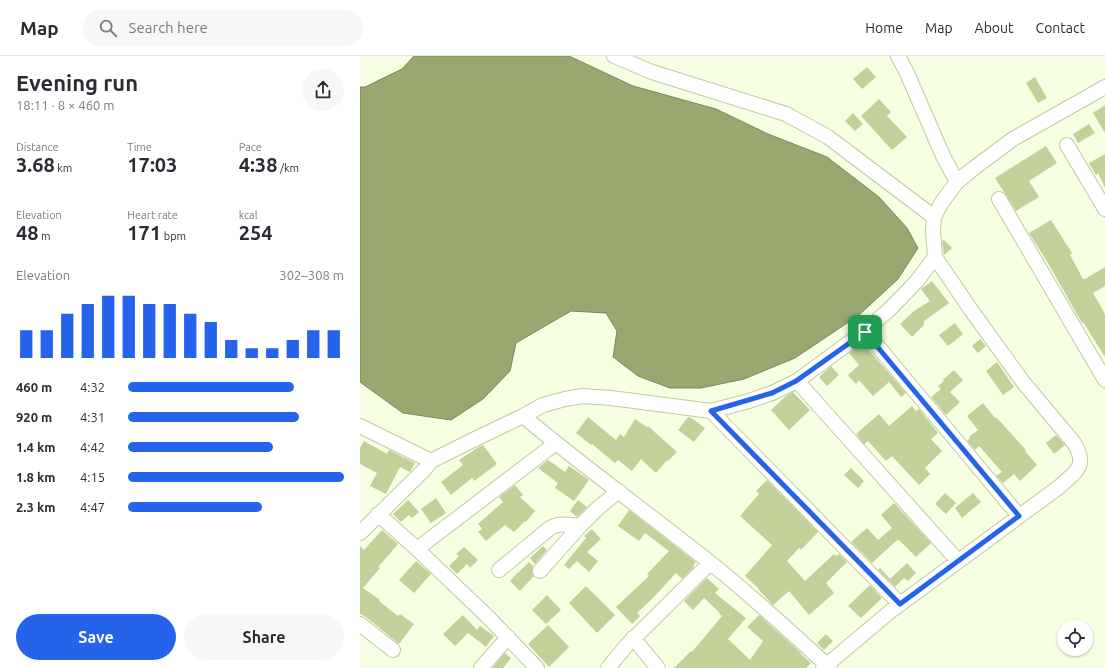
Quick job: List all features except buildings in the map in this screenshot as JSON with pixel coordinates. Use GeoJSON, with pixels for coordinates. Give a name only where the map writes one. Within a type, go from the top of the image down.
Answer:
{"type":"FeatureCollection","features":[{"type":"Feature","properties":{"kind":"street"},"geometry":{"type":"LineString","coordinates":[[614,56],[652,72],[786,114],[803,122],[828,136],[934,217]]}},
{"type":"Feature","properties":{"kind":"street"},"geometry":{"type":"LineString","coordinates":[[898,56],[907,73],[943,156],[958,182]]}},
{"type":"Feature","properties":{"kind":"street"},"geometry":{"type":"LineString","coordinates":[[523,416],[710,563],[783,624],[827,667],[900,604],[1059,487],[1077,470],[1080,462],[1079,454],[1074,443],[1023,382],[935,257],[933,231],[934,217],[942,202],[958,182],[974,168],[1013,140],[1105,87]]}},
{"type":"Feature","properties":{"kind":"street"},"geometry":{"type":"LineString","coordinates":[[1067,145],[1105,209]]}},
{"type":"Feature","properties":{"kind":"street"},"geometry":{"type":"LineString","coordinates":[[998,199],[1105,380]]}},
{"type":"Feature","properties":{"kind":"street"},"geometry":{"type":"LineString","coordinates":[[360,533],[431,461],[543,405],[565,398],[582,396],[611,398],[711,411],[772,393],[796,381],[865,332],[917,281],[935,257]]}},
{"type":"Feature","properties":{"kind":"street"},"geometry":{"type":"LineString","coordinates":[[865,332],[1019,516]]}},
{"type":"Feature","properties":{"kind":"street"},"geometry":{"type":"LineString","coordinates":[[796,381],[958,561]]}},
{"type":"Feature","properties":{"kind":"street"},"geometry":{"type":"LineString","coordinates":[[711,411],[900,604]]}},
{"type":"Feature","properties":{"kind":"street"},"geometry":{"type":"LineString","coordinates":[[360,426],[431,461]]}},
{"type":"Feature","properties":{"kind":"street"},"geometry":{"type":"LineString","coordinates":[[417,549],[556,443]]}},
{"type":"Feature","properties":{"kind":"street"},"geometry":{"type":"LineString","coordinates":[[540,571],[598,508],[619,492]]}},
{"type":"Feature","properties":{"kind":"street"},"geometry":{"type":"LineString","coordinates":[[378,514],[417,549],[508,637],[537,668]]}},
{"type":"Feature","properties":{"kind":"street"},"geometry":{"type":"LineString","coordinates":[[499,570],[550,528],[556,525],[566,524],[580,526]]}},
{"type":"Feature","properties":{"kind":"street"},"geometry":{"type":"LineString","coordinates":[[608,668],[633,638],[710,563]]}},
{"type":"Feature","properties":{"kind":"street"},"geometry":{"type":"LineString","coordinates":[[360,624],[393,650]]}},
{"type":"Feature","properties":{"kind":"street"},"geometry":{"type":"LineString","coordinates":[[481,668],[508,637]]}},
{"type":"Feature","properties":{"kind":"street"},"geometry":{"type":"LineString","coordinates":[[633,638],[658,668]]}},
{"type":"Feature","properties":{"kind":"shaded area"},"geometry":{"type":"Polygon","coordinates":[[[414,56],[569,56],[633,86],[716,109],[768,134],[827,157],[879,197],[907,228],[918,248],[898,279],[859,315],[795,358],[744,379],[701,388],[670,388],[638,376],[613,357],[617,331],[606,313],[571,311],[516,343],[510,371],[483,399],[451,420],[403,413],[360,382],[360,87],[365,87],[402,69],[414,56]]]}},
{"type":"Feature","properties":{"kind":"route"},"geometry":{"type":"LineString","coordinates":[[865,332],[1019,516],[900,604],[711,411],[772,393],[796,381],[865,332]]}}]}
